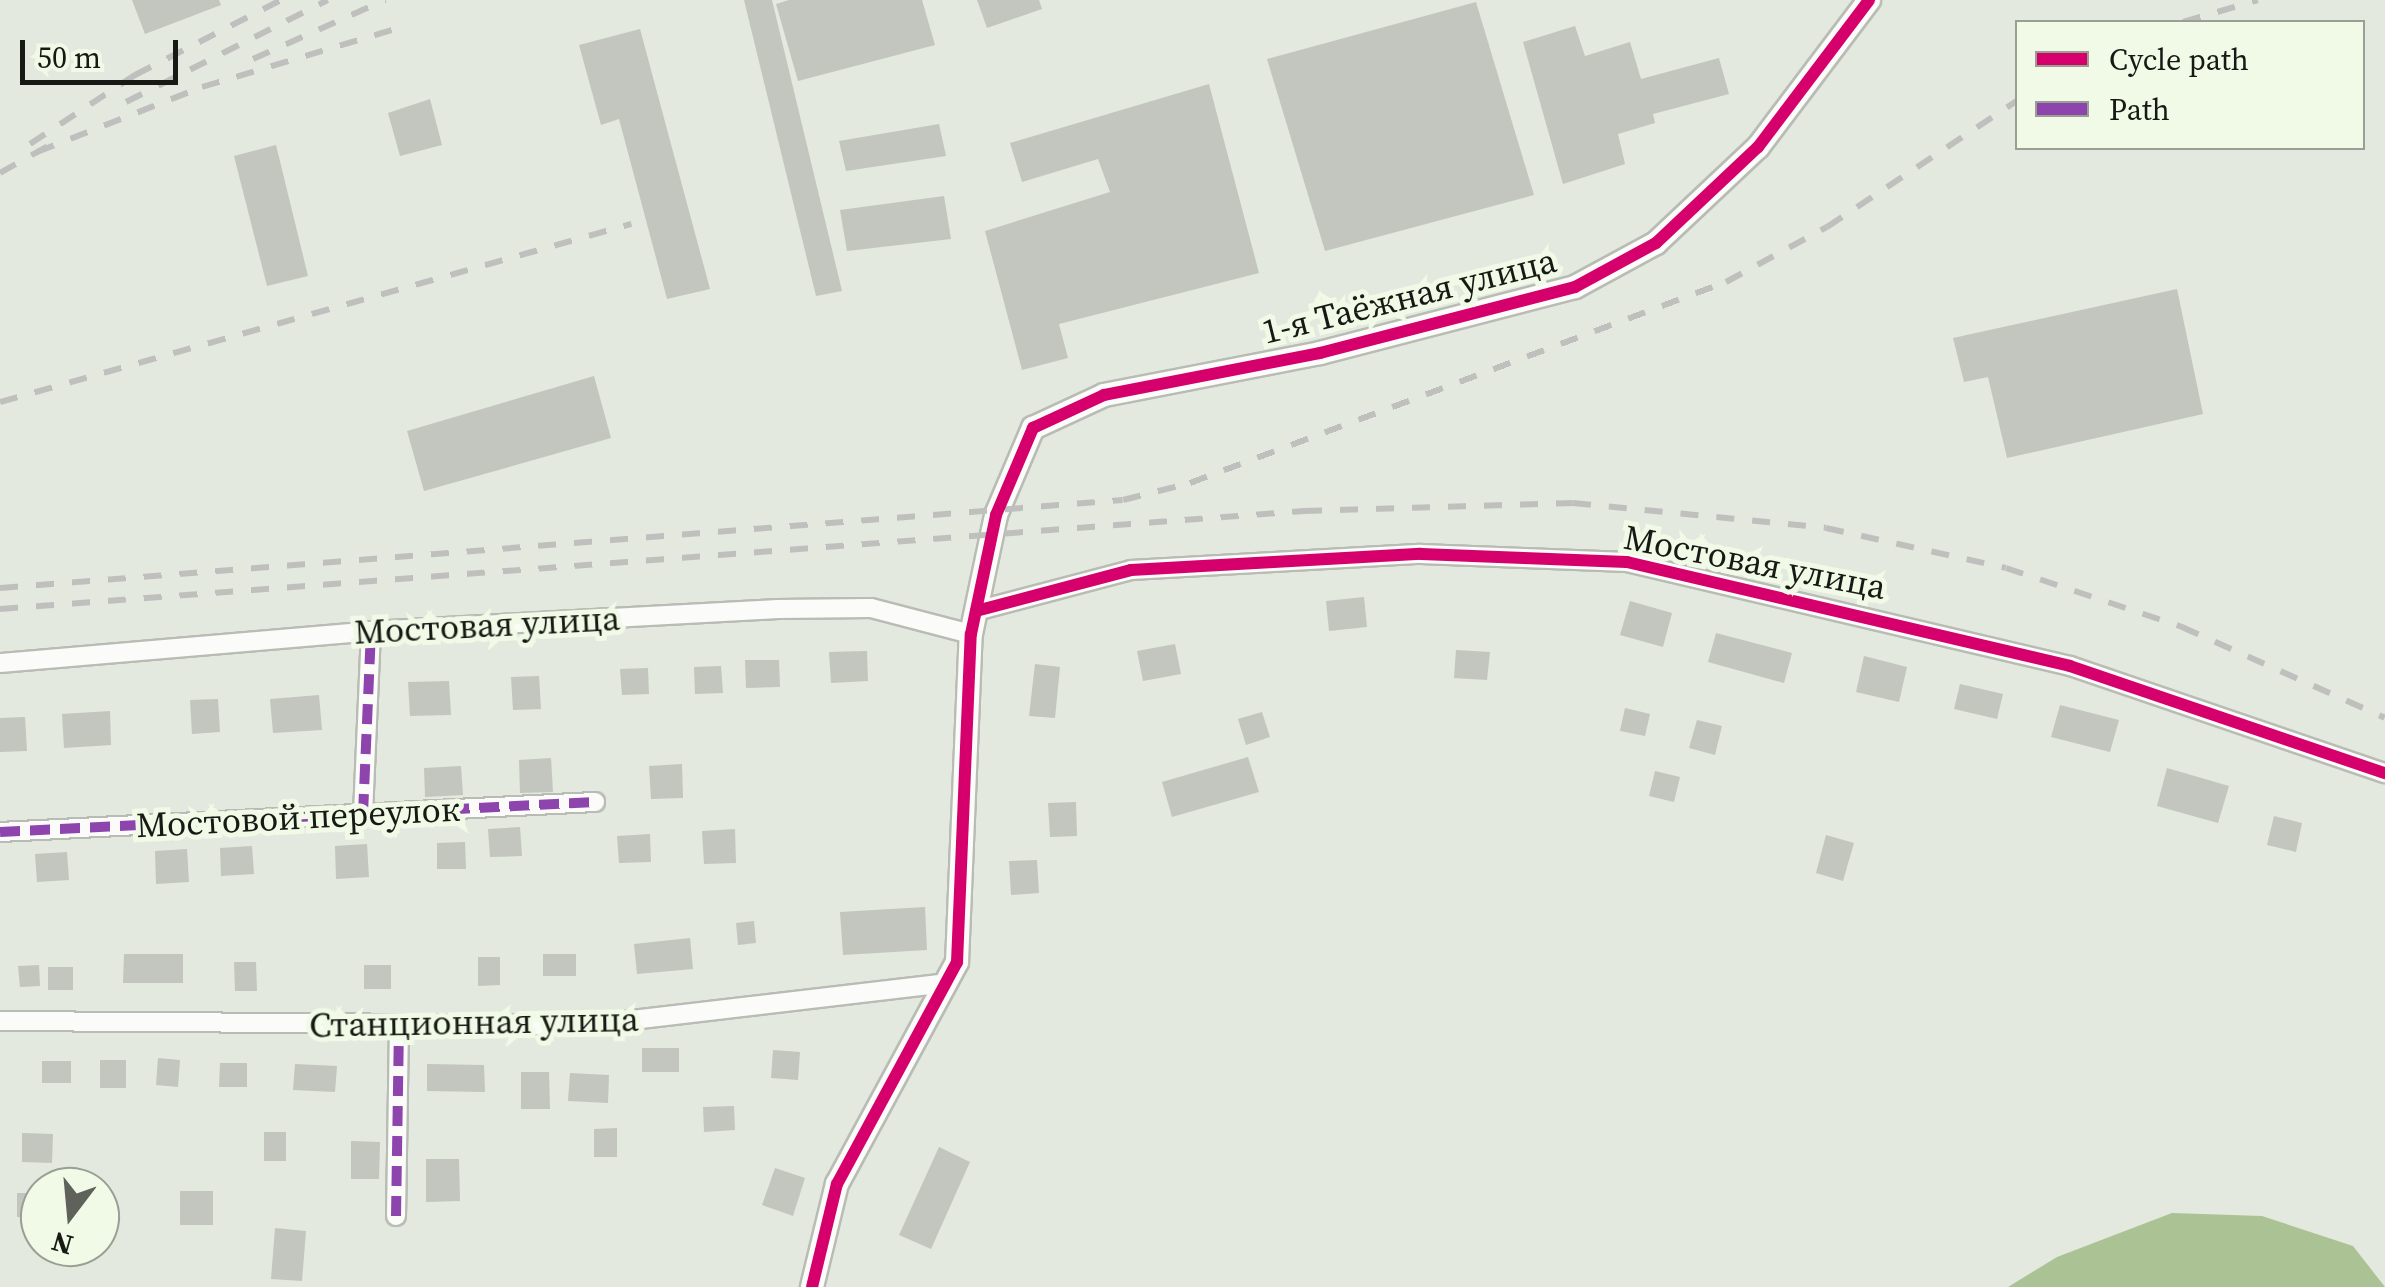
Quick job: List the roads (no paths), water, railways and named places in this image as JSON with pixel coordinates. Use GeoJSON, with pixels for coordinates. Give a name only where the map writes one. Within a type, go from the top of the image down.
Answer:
{"type":"FeatureCollection","features":[{"type":"Feature","properties":{"kind":"street","name":"1-я Таёжная улица"},"geometry":{"type":"LineString","coordinates":[[974,622],[996,515],[1034,428],[1104,395],[1320,353],[1575,286],[1656,243],[1758,147],[1869,0]]}},
{"type":"Feature","properties":{"kind":"street","name":"Мостовая улица"},"geometry":{"type":"LineString","coordinates":[[0,663],[371,631],[871,608],[974,622],[1131,570],[1421,554],[1627,562],[2070,666],[2385,773]]}},
{"type":"Feature","properties":{"kind":"street"},"geometry":{"type":"LineString","coordinates":[[812,1287],[837,1184],[946,983],[961,943],[963,706],[974,622]]}},
{"type":"Feature","properties":{"kind":"street"},"geometry":{"type":"LineString","coordinates":[[363,814],[371,631]]}},
{"type":"Feature","properties":{"kind":"street","name":"Мостовой переулок"},"geometry":{"type":"LineString","coordinates":[[0,832],[595,802]]}},
{"type":"Feature","properties":{"kind":"street","name":"Станционная улица"},"geometry":{"type":"LineString","coordinates":[[0,1021],[399,1028],[590,1025],[946,983]]}},
{"type":"Feature","properties":{"kind":"street"},"geometry":{"type":"LineString","coordinates":[[396,1216],[399,1028]]}},
{"type":"Feature","properties":{"kind":"railway"},"geometry":{"type":"LineString","coordinates":[[30,144],[135,75],[281,0]]}},
{"type":"Feature","properties":{"kind":"railway"},"geometry":{"type":"LineString","coordinates":[[126,102],[328,0]]}},
{"type":"Feature","properties":{"kind":"railway"},"geometry":{"type":"LineString","coordinates":[[253,59],[385,0]]}},
{"type":"Feature","properties":{"kind":"railway"},"geometry":{"type":"LineString","coordinates":[[2190,20],[2258,0]]}},
{"type":"Feature","properties":{"kind":"railway"},"geometry":{"type":"LineString","coordinates":[[37,152],[202,87],[402,27]]}},
{"type":"Feature","properties":{"kind":"railway"},"geometry":{"type":"LineString","coordinates":[[0,588],[1123,500],[1190,483],[1726,282],[1827,227],[2015,102]]}},
{"type":"Feature","properties":{"kind":"railway"},"geometry":{"type":"LineString","coordinates":[[0,173],[48,146]]}},
{"type":"Feature","properties":{"kind":"railway"},"geometry":{"type":"LineString","coordinates":[[0,402],[631,224]]}},
{"type":"Feature","properties":{"kind":"railway"},"geometry":{"type":"LineString","coordinates":[[0,609],[1304,511],[1573,503],[1826,528],[2006,568],[2182,627],[2385,718]]}}]}
